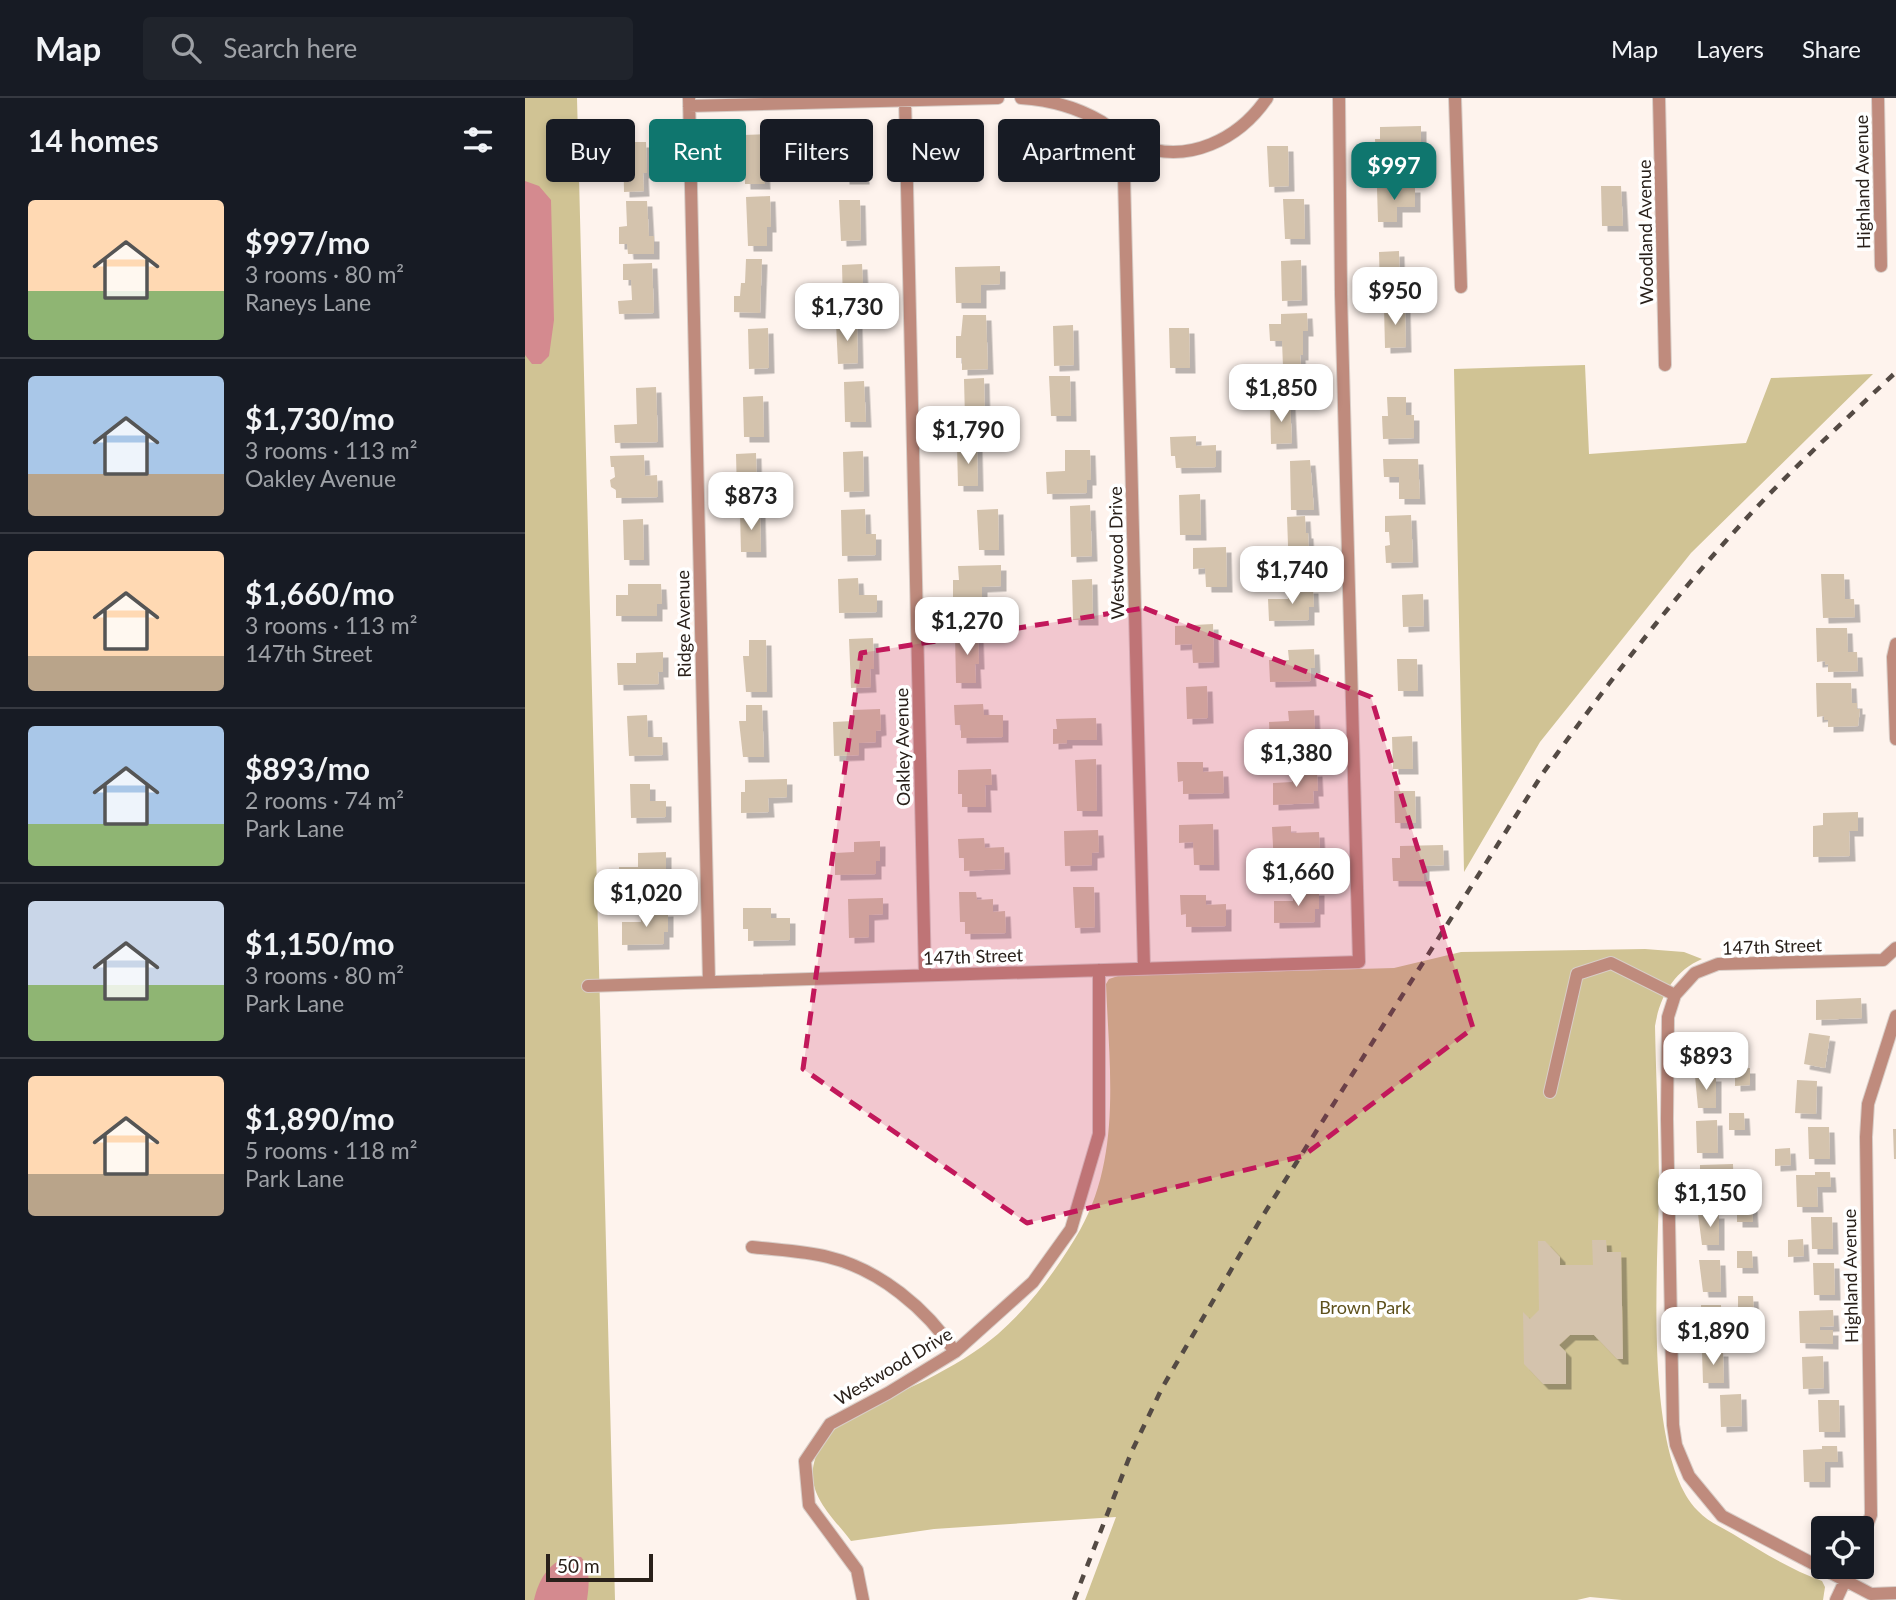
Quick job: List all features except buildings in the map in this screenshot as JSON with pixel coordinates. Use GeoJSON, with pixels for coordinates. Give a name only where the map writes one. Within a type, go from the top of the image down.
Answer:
{"type":"FeatureCollection","features":[{"type":"Feature","properties":{"kind":"street"},"geometry":{"type":"LineString","coordinates":[[689,102],[998,98]]}},
{"type":"Feature","properties":{"kind":"street"},"geometry":{"type":"LineString","coordinates":[[1021,98],[1059,103],[1095,119]]}},
{"type":"Feature","properties":{"kind":"street"},"geometry":{"type":"LineString","coordinates":[[1160,150],[1176,153],[1215,144],[1238,130],[1258,112],[1268,98]]}},
{"type":"Feature","properties":{"kind":"street","name":"147th Street"},"geometry":{"type":"LineString","coordinates":[[588,986],[1359,962],[1341,294],[1339,98]]}},
{"type":"Feature","properties":{"kind":"street"},"geometry":{"type":"LineString","coordinates":[[1455,98],[1461,287]]}},
{"type":"Feature","properties":{"kind":"street","name":"Woodland Avenue"},"geometry":{"type":"LineString","coordinates":[[1659,98],[1665,365]]}},
{"type":"Feature","properties":{"kind":"street","name":"Highland Avenue"},"geometry":{"type":"LineString","coordinates":[[1878,98],[1881,266]]}},
{"type":"Feature","properties":{"kind":"street","name":"Oakley Avenue"},"geometry":{"type":"LineString","coordinates":[[905,99],[925,975]]}},
{"type":"Feature","properties":{"kind":"street","name":"Ridge Avenue"},"geometry":{"type":"LineString","coordinates":[[689,102],[709,982]]}},
{"type":"Feature","properties":{"kind":"street","name":"Westwood Drive"},"geometry":{"type":"LineString","coordinates":[[1124,182],[1144,968]]}},
{"type":"Feature","properties":{"kind":"street"},"geometry":{"type":"LineString","coordinates":[[1896,644],[1893,657],[1896,739]]}},
{"type":"Feature","properties":{"kind":"street","name":"147th Street"},"geometry":{"type":"LineString","coordinates":[[1675,995],[1695,973],[1718,964],[1883,960],[1896,948]]}},
{"type":"Feature","properties":{"kind":"street"},"geometry":{"type":"LineString","coordinates":[[1550,1092],[1577,974],[1611,963],[1675,995],[1668,1017],[1667,1119],[1672,1396],[1676,1445],[1689,1476],[1722,1516],[1871,1594],[1896,1594]]}},
{"type":"Feature","properties":{"kind":"street","name":"Westwood Drive"},"geometry":{"type":"LineString","coordinates":[[863,1600],[857,1570],[809,1505],[806,1461],[830,1424],[955,1352],[1033,1282],[1071,1229],[1099,1134],[1099,970]]}},
{"type":"Feature","properties":{"kind":"street","name":"Highland Avenue"},"geometry":{"type":"LineString","coordinates":[[1871,1516],[1866,1137],[1868,1104],[1896,1016]]}},
{"type":"Feature","properties":{"kind":"street"},"geometry":{"type":"LineString","coordinates":[[752,1247],[828,1257],[878,1277],[926,1314],[943,1332],[955,1352]]}},
{"type":"Feature","properties":{"kind":"street"},"geometry":{"type":"LineString","coordinates":[[1836,1600],[1847,1579]]}},
{"type":"Feature","properties":{"kind":"highlighted area"},"geometry":{"type":"Polygon","coordinates":[[[1144,608],[1371,697],[1473,1028],[1303,1156],[1027,1223],[803,1069],[861,653],[1144,608]]]}},
{"type":"Feature","properties":{"kind":"green space"},"geometry":{"type":"Polygon","coordinates":[[[525,98],[577,98],[578,119],[546,119],[546,182],[579,182],[615,1600],[525,1600],[525,98]]]}},
{"type":"Feature","properties":{"kind":"green space"},"geometry":{"type":"Polygon","coordinates":[[[1585,365],[1589,454],[1746,443],[1771,378],[1873,374],[1691,553],[1540,742],[1464,872],[1454,369],[1585,365]]]}},
{"type":"Feature","properties":{"kind":"green space","name":"Brown Park"},"geometry":{"type":"Polygon","coordinates":[[[1645,949],[1684,952],[1702,959],[1684,970],[1670,986],[1655,1026],[1659,1169],[1656,1311],[1661,1405],[1669,1448],[1680,1484],[1702,1515],[1776,1560],[1811,1576],[1811,1579],[1822,1581],[1825,1587],[1823,1600],[1622,1600],[1590,1597],[1577,1600],[1085,1600],[1116,1517],[934,1529],[851,1541],[823,1505],[814,1485],[814,1463],[831,1433],[861,1411],[935,1375],[990,1341],[1033,1298],[1080,1230],[1093,1201],[1107,1141],[1110,1078],[1106,984],[1109,979],[1118,976],[1394,968],[1461,952],[1645,949]]]}},
{"type":"Feature","properties":{"kind":"shaded area"},"geometry":{"type":"Polygon","coordinates":[[[525,181],[539,186],[551,200],[554,320],[549,356],[541,364],[532,364],[525,355],[525,181]]]}},
{"type":"Feature","properties":{"kind":"shaded area"},"geometry":{"type":"Polygon","coordinates":[[[568,1556],[581,1557],[584,1561],[589,1583],[587,1600],[534,1600],[545,1573],[568,1556]]]}},
{"type":"Feature","properties":{"kind":"railway"},"geometry":{"type":"LineString","coordinates":[[1074,1600],[1131,1453],[1162,1388],[1262,1217],[1543,773],[1635,650],[1708,561],[1793,470],[1896,372]]}}]}
